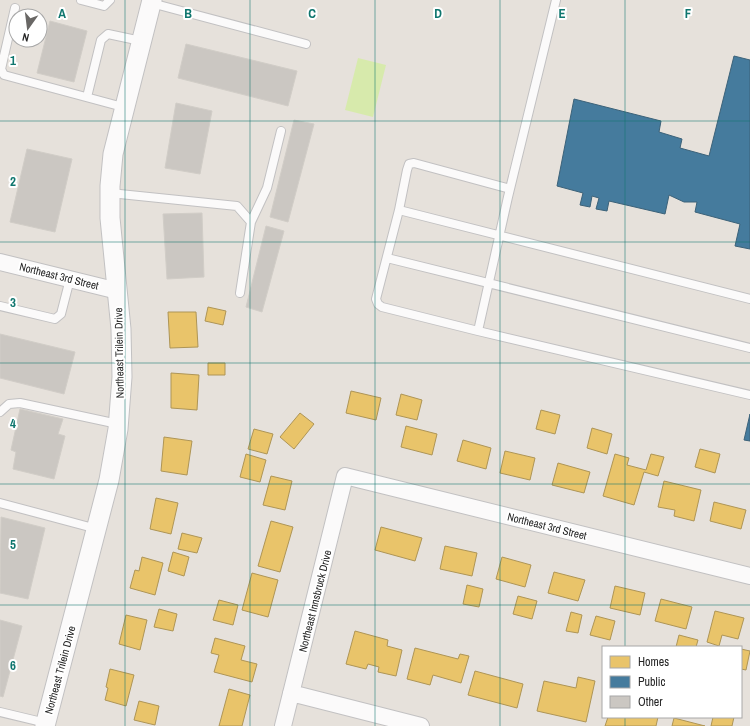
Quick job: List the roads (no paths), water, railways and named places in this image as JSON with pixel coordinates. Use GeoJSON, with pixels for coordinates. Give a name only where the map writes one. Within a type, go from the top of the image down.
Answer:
{"type":"FeatureCollection","features":[{"type":"Feature","properties":{"kind":"street","name":"Northeast Trilein Drive"},"geometry":{"type":"LineString","coordinates":[[46,724],[109,480],[119,424],[122,377],[118,291],[110,218],[112,154],[151,1]]}},
{"type":"Feature","properties":{"kind":"street","name":"Northeast 3rd Street"},"geometry":{"type":"LineString","coordinates":[[0,262],[118,291]]}},
{"type":"Feature","properties":{"kind":"street","name":"Northeast 3rd Street"},"geometry":{"type":"LineString","coordinates":[[345,476],[750,576]]}},
{"type":"Feature","properties":{"kind":"street","name":"Northeast Innsbruck Drive"},"geometry":{"type":"LineString","coordinates":[[283,726],[345,476]]}},
{"type":"Feature","properties":{"kind":"street"},"geometry":{"type":"LineString","coordinates":[[292,693],[421,726]]}},
{"type":"Feature","properties":{"kind":"lane"},"geometry":{"type":"LineString","coordinates":[[81,0],[104,6],[110,0]]}},
{"type":"Feature","properties":{"kind":"lane"},"geometry":{"type":"LineString","coordinates":[[478,331],[510,189],[556,0]]}},
{"type":"Feature","properties":{"kind":"lane"},"geometry":{"type":"LineString","coordinates":[[151,1],[306,44]]}},
{"type":"Feature","properties":{"kind":"lane"},"geometry":{"type":"LineString","coordinates":[[87,97],[101,40],[108,34],[141,41]]}},
{"type":"Feature","properties":{"kind":"lane"},"geometry":{"type":"LineString","coordinates":[[8,38],[1,69],[4,75],[123,107]]}},
{"type":"Feature","properties":{"kind":"lane"},"geometry":{"type":"LineString","coordinates":[[240,293],[251,222],[267,188],[281,131]]}},
{"type":"Feature","properties":{"kind":"lane"},"geometry":{"type":"LineString","coordinates":[[510,189],[414,163],[410,164],[407,170],[399,210],[376,299],[378,304],[382,307],[478,331],[750,395]]}},
{"type":"Feature","properties":{"kind":"lane"},"geometry":{"type":"LineString","coordinates":[[110,192],[237,206],[251,222]]}},
{"type":"Feature","properties":{"kind":"lane"},"geometry":{"type":"LineString","coordinates":[[399,210],[499,237],[750,299]]}},
{"type":"Feature","properties":{"kind":"lane"},"geometry":{"type":"LineString","coordinates":[[387,258],[750,348]]}},
{"type":"Feature","properties":{"kind":"lane"},"geometry":{"type":"LineString","coordinates":[[0,306],[55,319],[61,314],[70,279]]}},
{"type":"Feature","properties":{"kind":"lane"},"geometry":{"type":"LineString","coordinates":[[0,412],[9,404],[20,403],[119,424]]}},
{"type":"Feature","properties":{"kind":"lane"},"geometry":{"type":"LineString","coordinates":[[0,503],[97,528]]}},
{"type":"Feature","properties":{"kind":"lane"},"geometry":{"type":"LineString","coordinates":[[0,712],[46,724]]}}]}
